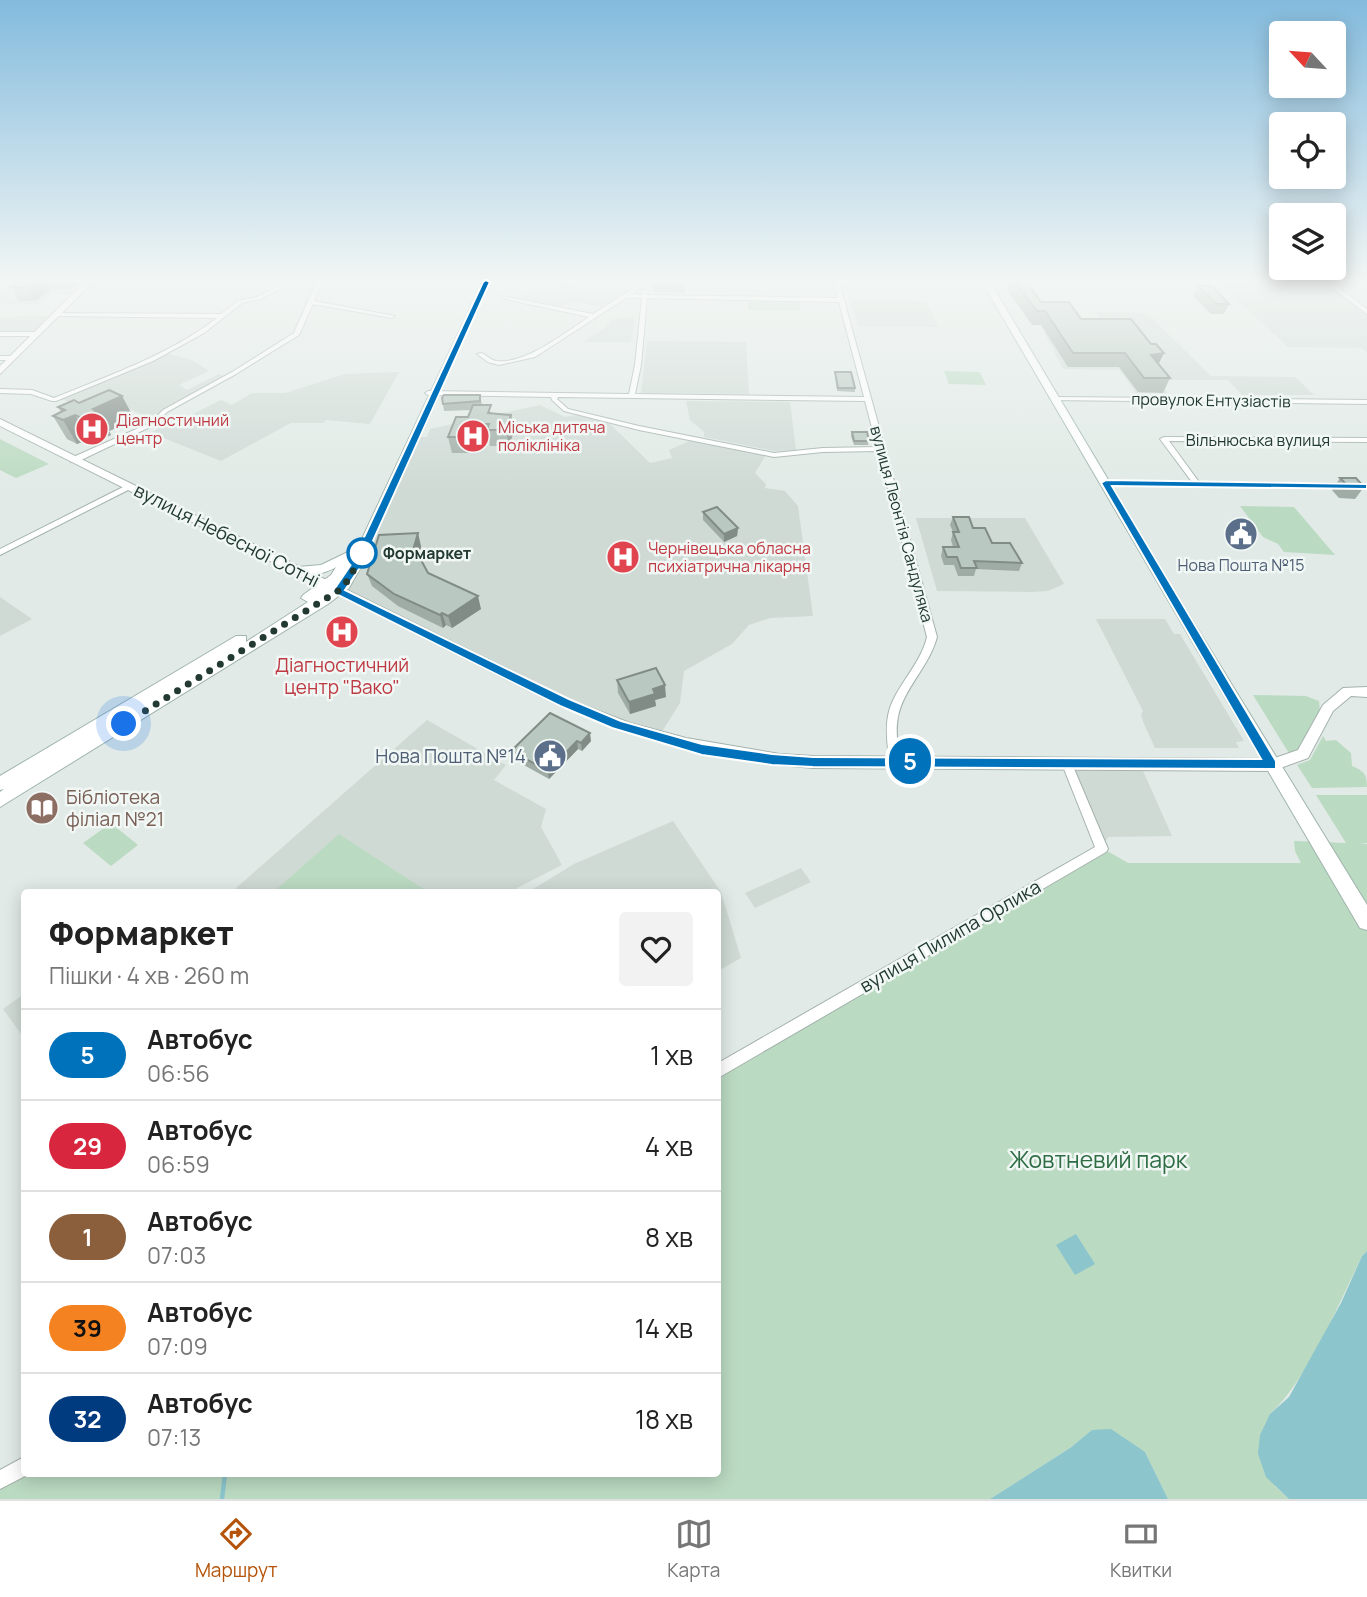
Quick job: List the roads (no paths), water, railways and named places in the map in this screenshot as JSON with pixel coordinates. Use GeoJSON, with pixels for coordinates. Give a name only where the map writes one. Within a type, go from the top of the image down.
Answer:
{"type":"FeatureCollection","features":[{"type":"Feature","properties":{"kind":"main road"},"geometry":{"type":"LineString","coordinates":[[0,800],[333,588],[357,563],[450,352]]}},
{"type":"Feature","properties":{"kind":"main road"},"geometry":{"type":"LineString","coordinates":[[0,784],[333,588],[452,352]]}},
{"type":"Feature","properties":{"kind":"main road"},"geometry":{"type":"LineString","coordinates":[[1027,352],[1367,922]]}},
{"type":"Feature","properties":{"kind":"main road"},"geometry":{"type":"LineString","coordinates":[[298,571],[311,572],[331,567],[352,552]]}},
{"type":"Feature","properties":{"kind":"street"},"geometry":{"type":"LineString","coordinates":[[0,372],[19,352]]}},
{"type":"Feature","properties":{"kind":"street"},"geometry":{"type":"LineString","coordinates":[[0,391],[32,392],[54,400],[167,352]]}},
{"type":"Feature","properties":{"kind":"street"},"geometry":{"type":"LineString","coordinates":[[74,460],[152,424],[164,411],[268,352]]}},
{"type":"Feature","properties":{"kind":"street"},"geometry":{"type":"LineString","coordinates":[[480,354],[499,363],[533,356],[539,352]]}},
{"type":"Feature","properties":{"kind":"street"},"geometry":{"type":"LineString","coordinates":[[632,395],[639,352]]}},
{"type":"Feature","properties":{"kind":"street","name":"вулиця Леонтія Сандуляка"},"geometry":{"type":"LineString","coordinates":[[855,352],[932,637],[928,654],[894,709],[891,721],[894,761]]}},
{"type":"Feature","properties":{"kind":"street"},"geometry":{"type":"LineString","coordinates":[[0,358],[13,358]]}},
{"type":"Feature","properties":{"kind":"street"},"geometry":{"type":"LineString","coordinates":[[432,393],[868,399]]}},
{"type":"Feature","properties":{"kind":"street"},"geometry":{"type":"LineString","coordinates":[[555,395],[554,399],[566,410],[639,428],[774,455],[822,450],[881,449]]}},
{"type":"Feature","properties":{"kind":"street","name":"провулок Ентузіастів"},"geometry":{"type":"LineString","coordinates":[[1055,399],[1367,402]]}},
{"type":"Feature","properties":{"kind":"street","name":"вулиця Небесної Сотні"},"geometry":{"type":"LineString","coordinates":[[0,422],[565,703],[658,738],[702,749],[772,760],[1272,765]]}},
{"type":"Feature","properties":{"kind":"street","name":"Вільнюська вулиця"},"geometry":{"type":"LineString","coordinates":[[1197,484],[1164,439],[1367,440]]}},
{"type":"Feature","properties":{"kind":"street"},"geometry":{"type":"LineString","coordinates":[[1106,483],[1367,486]]}},
{"type":"Feature","properties":{"kind":"street"},"geometry":{"type":"LineString","coordinates":[[0,552],[130,487]]}},
{"type":"Feature","properties":{"kind":"street"},"geometry":{"type":"LineString","coordinates":[[1272,765],[1303,754],[1328,708],[1348,691],[1367,692]]}},
{"type":"Feature","properties":{"kind":"street","name":"вулиця Пилипа Орлика"},"geometry":{"type":"LineString","coordinates":[[721,1069],[1102,849],[1067,764]]}},
{"type":"Feature","properties":{"kind":"street"},"geometry":{"type":"LineString","coordinates":[[0,1479],[21,1468]]}},
{"type":"Feature","properties":{"kind":"water"},"geometry":{"type":"Polygon","coordinates":[[[1076,1234],[1095,1264],[1075,1275],[1056,1245],[1076,1234]]]}},
{"type":"Feature","properties":{"kind":"water"},"geometry":{"type":"Polygon","coordinates":[[[1367,1251],[1367,1499],[1289,1499],[1266,1477],[1258,1454],[1260,1435],[1270,1414],[1289,1397],[1367,1251]]]}},
{"type":"Feature","properties":{"kind":"water"},"geometry":{"type":"Polygon","coordinates":[[[1111,1429],[1145,1452],[1168,1499],[990,1499],[1070,1448],[1092,1430],[1111,1429]]]}},
{"type":"Feature","properties":{"kind":"waterway"},"geometry":{"type":"LineString","coordinates":[[222,1499],[225,1477]]}},
{"type":"Feature","properties":{"kind":"place","name":"Діагностичний центр"},"geometry":{"type":"Point","coordinates":[92,429]}},
{"type":"Feature","properties":{"kind":"place","name":"Міська дитяча поліклініка"},"geometry":{"type":"Point","coordinates":[473,436]}},
{"type":"Feature","properties":{"kind":"place","name":"Нова Пошта №15"},"geometry":{"type":"Point","coordinates":[1241,534]}},
{"type":"Feature","properties":{"kind":"place","name":"Формаркет"},"geometry":{"type":"Point","coordinates":[362,553]}},
{"type":"Feature","properties":{"kind":"place","name":"Чернівецька обласна психіатрична лікарня"},"geometry":{"type":"Point","coordinates":[623,557]}},
{"type":"Feature","properties":{"kind":"place","name":"Діагностичний центр \"Вако\""},"geometry":{"type":"Point","coordinates":[342,632]}},
{"type":"Feature","properties":{"kind":"place","name":"Нова Пошта №14"},"geometry":{"type":"Point","coordinates":[550,756]}},
{"type":"Feature","properties":{"kind":"place","name":"Бібліотека філіал №21"},"geometry":{"type":"Point","coordinates":[42,808]}},
{"type":"Feature","properties":{"kind":"park label","name":"Жовтневий парк"},"geometry":{"type":"Point","coordinates":[1098,1160]}}]}
